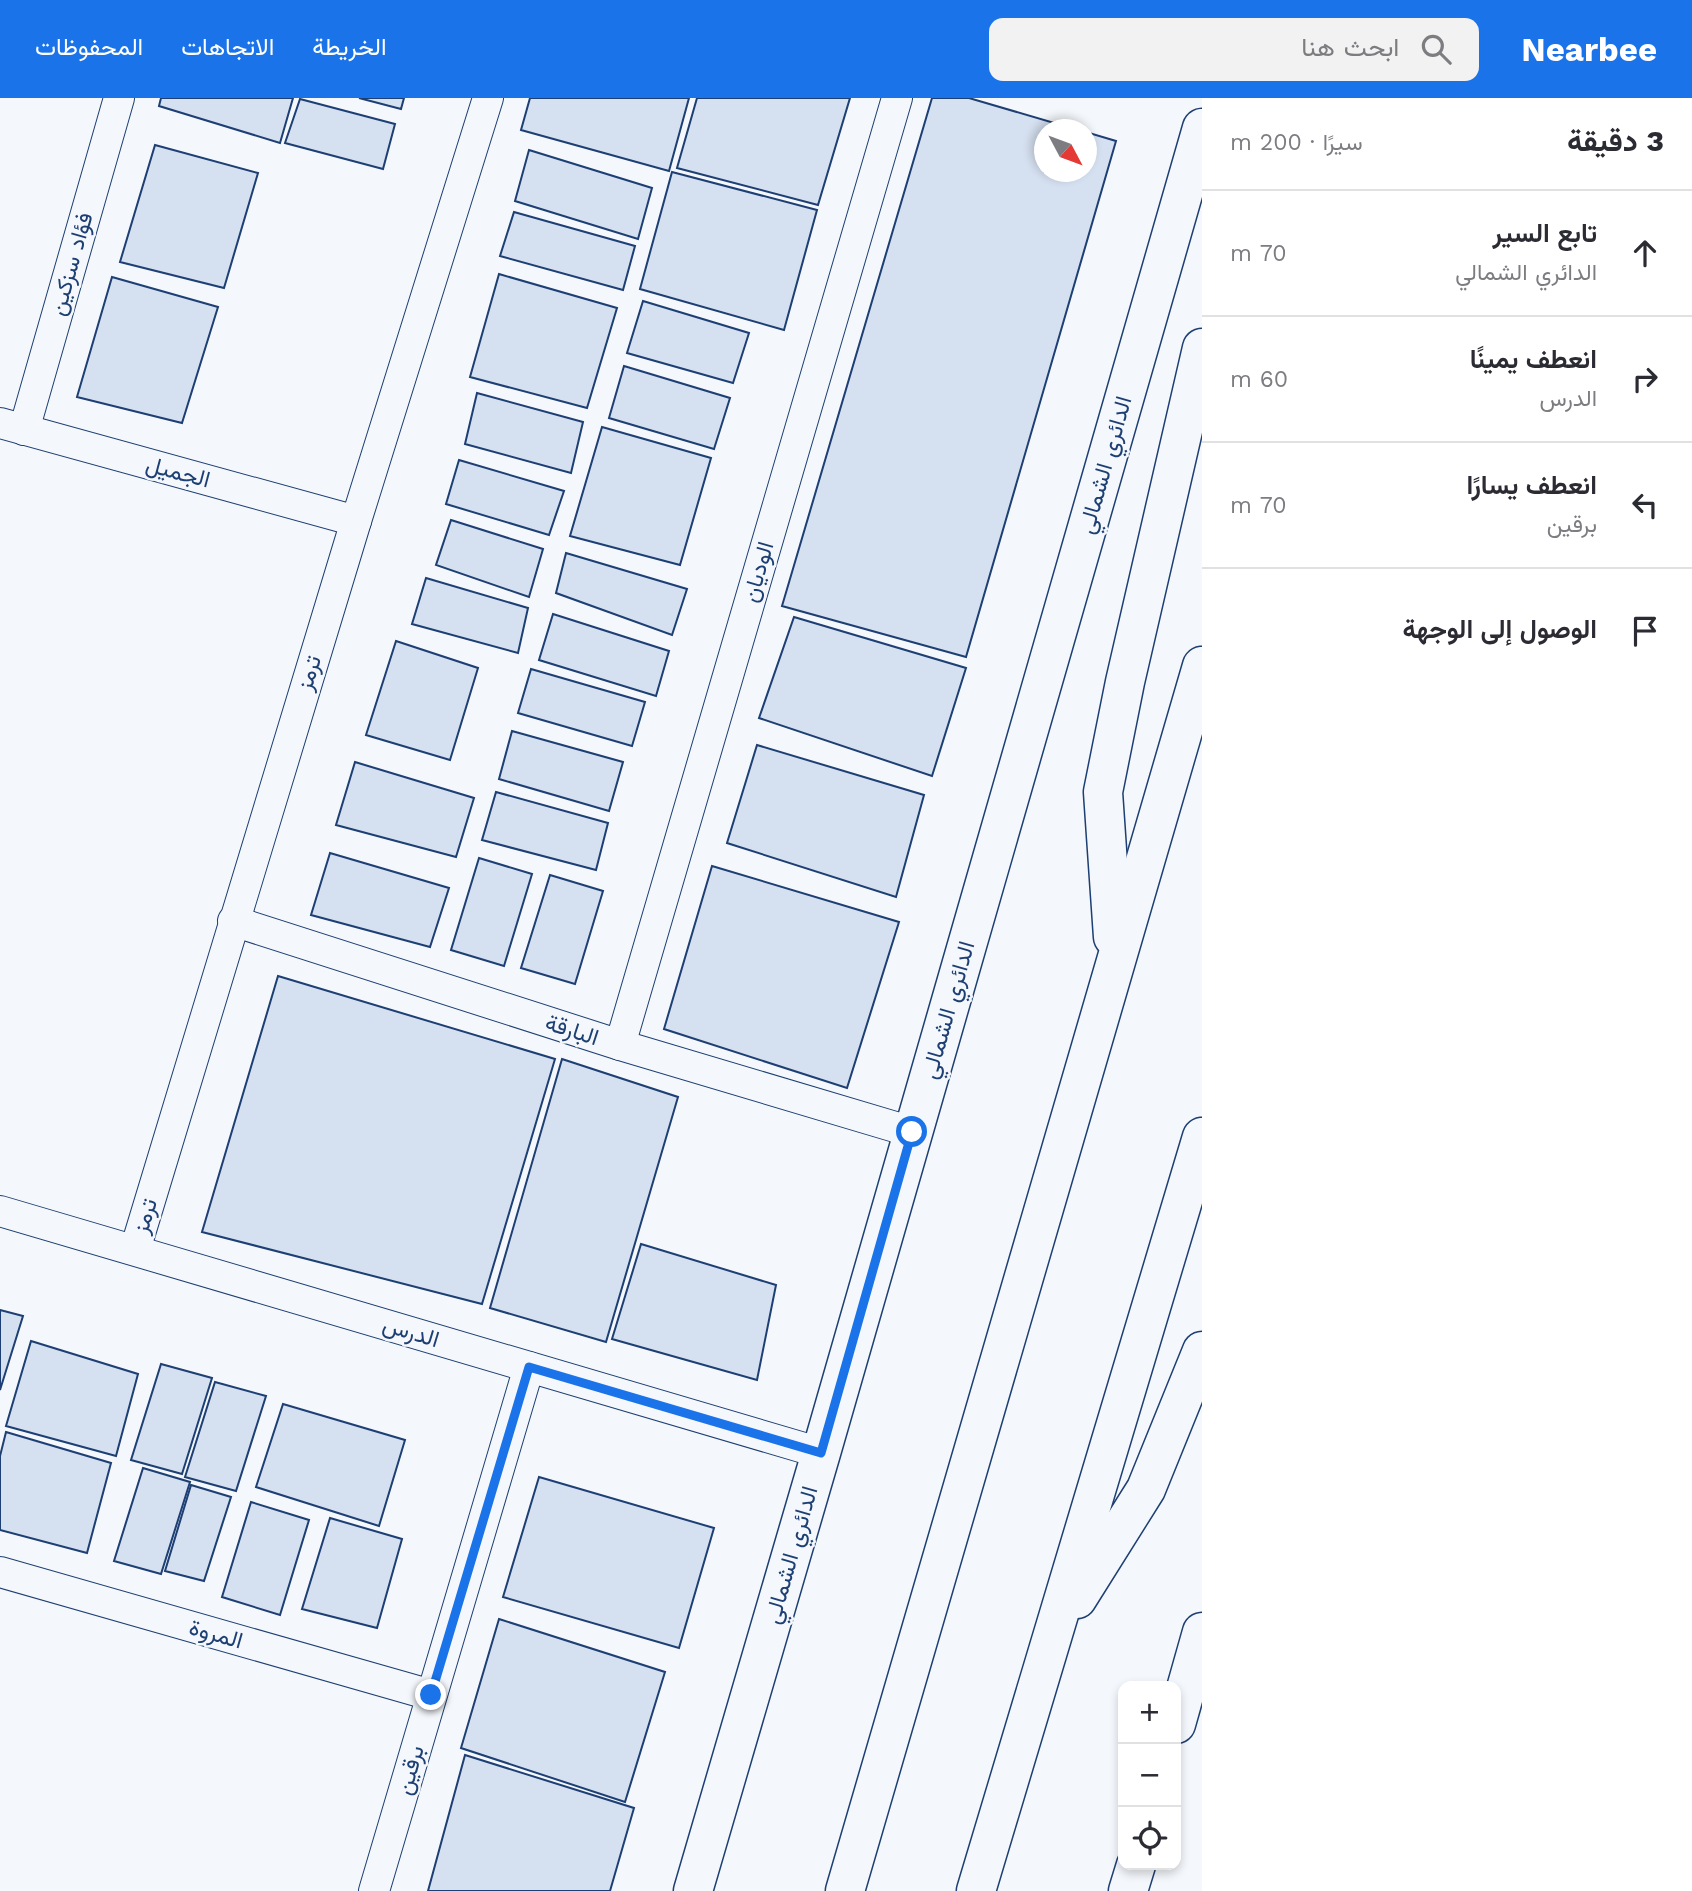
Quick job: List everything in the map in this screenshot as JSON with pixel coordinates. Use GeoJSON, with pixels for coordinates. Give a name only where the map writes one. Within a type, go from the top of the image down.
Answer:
{"type":"FeatureCollection","features":[{"type":"Feature","properties":{"kind":"main road","name":"الدائري الشمالي"},"geometry":{"type":"LineString","coordinates":[[693,1891],[1202,128]]}},
{"type":"Feature","properties":{"kind":"main road"},"geometry":{"type":"LineString","coordinates":[[1115,964],[1103,792],[1134,640],[1202,348]]}},
{"type":"Feature","properties":{"kind":"main road"},"geometry":{"type":"LineString","coordinates":[[845,1891],[1202,666]]}},
{"type":"Feature","properties":{"kind":"main road"},"geometry":{"type":"LineString","coordinates":[[976,1891],[1202,1137]]}},
{"type":"Feature","properties":{"kind":"main road"},"geometry":{"type":"LineString","coordinates":[[1052,1639],[1146,1489],[1202,1351]]}},
{"type":"Feature","properties":{"kind":"main road"},"geometry":{"type":"LineString","coordinates":[[1181,1706],[1202,1632]]}},
{"type":"Feature","properties":{"kind":"main road"},"geometry":{"type":"LineString","coordinates":[[1128,1891],[1134,1870]]}},
{"type":"Feature","properties":{"kind":"street","name":"فؤاد سزكين"},"geometry":{"type":"LineString","coordinates":[[12,426],[119,98]]}},
{"type":"Feature","properties":{"kind":"street","name":"ترمز"},"geometry":{"type":"LineString","coordinates":[[135,1250],[233,922],[488,98]]}},
{"type":"Feature","properties":{"kind":"street","name":"الوديان"},"geometry":{"type":"LineString","coordinates":[[620,1045],[897,98]]}},
{"type":"Feature","properties":{"kind":"street","name":"الجميل"},"geometry":{"type":"LineString","coordinates":[[12,426],[356,521]]}},
{"type":"Feature","properties":{"kind":"street","name":"البارقة"},"geometry":{"type":"LineString","coordinates":[[233,922],[620,1045],[912,1132]]}},
{"type":"Feature","properties":{"kind":"street","name":"الدرس"},"geometry":{"type":"LineString","coordinates":[[0,1211],[821,1453]]}},
{"type":"Feature","properties":{"kind":"street","name":"برقين"},"geometry":{"type":"LineString","coordinates":[[374,1891],[529,1367]]}},
{"type":"Feature","properties":{"kind":"street","name":"المروة"},"geometry":{"type":"LineString","coordinates":[[0,1572],[431,1695]]}},
{"type":"Feature","properties":{"kind":"building"},"geometry":{"type":"Polygon","coordinates":[[[161,98],[293,98],[280,143],[159,106],[161,98]]]}},
{"type":"Feature","properties":{"kind":"building"},"geometry":{"type":"Polygon","coordinates":[[[359,98],[404,98],[401,109],[359,98]]]}},
{"type":"Feature","properties":{"kind":"building"},"geometry":{"type":"Polygon","coordinates":[[[530,98],[689,98],[669,171],[521,130],[530,98]]]}},
{"type":"Feature","properties":{"kind":"building"},"geometry":{"type":"Polygon","coordinates":[[[697,98],[850,98],[818,205],[677,168],[697,98]]]}},
{"type":"Feature","properties":{"kind":"building"},"geometry":{"type":"Polygon","coordinates":[[[932,98],[969,98],[1041,119],[1034,119],[1034,182],[1097,182],[1097,135],[1116,141],[966,657],[782,606],[932,98]]]}},
{"type":"Feature","properties":{"kind":"building"},"geometry":{"type":"Polygon","coordinates":[[[300,99],[395,124],[383,169],[285,143],[300,99]]]}},
{"type":"Feature","properties":{"kind":"building"},"geometry":{"type":"Polygon","coordinates":[[[155,145],[258,173],[224,288],[120,262],[155,145]]]}},
{"type":"Feature","properties":{"kind":"building"},"geometry":{"type":"Polygon","coordinates":[[[529,150],[652,188],[638,239],[515,201],[529,150]]]}},
{"type":"Feature","properties":{"kind":"building"},"geometry":{"type":"Polygon","coordinates":[[[672,172],[817,210],[784,330],[640,289],[672,172]]]}},
{"type":"Feature","properties":{"kind":"building"},"geometry":{"type":"Polygon","coordinates":[[[514,212],[635,246],[623,290],[500,256],[514,212]]]}},
{"type":"Feature","properties":{"kind":"building"},"geometry":{"type":"Polygon","coordinates":[[[499,274],[617,308],[587,408],[470,377],[499,274]]]}},
{"type":"Feature","properties":{"kind":"building"},"geometry":{"type":"Polygon","coordinates":[[[112,277],[218,307],[182,423],[77,397],[112,277]]]}},
{"type":"Feature","properties":{"kind":"building"},"geometry":{"type":"Polygon","coordinates":[[[643,301],[749,333],[733,383],[627,353],[643,301]]]}},
{"type":"Feature","properties":{"kind":"building"},"geometry":{"type":"Polygon","coordinates":[[[624,366],[730,398],[714,449],[609,418],[624,366]]]}},
{"type":"Feature","properties":{"kind":"building"},"geometry":{"type":"Polygon","coordinates":[[[477,393],[583,422],[571,473],[465,444],[477,393]]]}},
{"type":"Feature","properties":{"kind":"building"},"geometry":{"type":"Polygon","coordinates":[[[602,427],[711,458],[680,565],[570,536],[602,427]]]}},
{"type":"Feature","properties":{"kind":"building"},"geometry":{"type":"Polygon","coordinates":[[[459,460],[564,491],[549,535],[446,504],[459,460]]]}},
{"type":"Feature","properties":{"kind":"building"},"geometry":{"type":"Polygon","coordinates":[[[451,520],[543,549],[529,597],[436,565],[451,520]]]}},
{"type":"Feature","properties":{"kind":"building"},"geometry":{"type":"Polygon","coordinates":[[[566,553],[687,589],[672,635],[556,593],[566,553]]]}},
{"type":"Feature","properties":{"kind":"building"},"geometry":{"type":"Polygon","coordinates":[[[426,578],[528,608],[518,653],[412,624],[426,578]]]}},
{"type":"Feature","properties":{"kind":"building"},"geometry":{"type":"Polygon","coordinates":[[[553,614],[669,651],[656,696],[539,660],[553,614]]]}},
{"type":"Feature","properties":{"kind":"building"},"geometry":{"type":"Polygon","coordinates":[[[794,617],[966,668],[932,776],[759,718],[794,617]]]}},
{"type":"Feature","properties":{"kind":"building"},"geometry":{"type":"Polygon","coordinates":[[[396,641],[478,668],[450,760],[366,735],[396,641]]]}},
{"type":"Feature","properties":{"kind":"building"},"geometry":{"type":"Polygon","coordinates":[[[531,669],[645,702],[632,746],[518,713],[531,669]]]}},
{"type":"Feature","properties":{"kind":"building"},"geometry":{"type":"Polygon","coordinates":[[[512,731],[623,762],[609,811],[499,779],[512,731]]]}},
{"type":"Feature","properties":{"kind":"building"},"geometry":{"type":"Polygon","coordinates":[[[757,745],[924,795],[896,897],[727,843],[757,745]]]}},
{"type":"Feature","properties":{"kind":"building"},"geometry":{"type":"Polygon","coordinates":[[[355,762],[474,798],[456,857],[336,825],[355,762]]]}},
{"type":"Feature","properties":{"kind":"building"},"geometry":{"type":"Polygon","coordinates":[[[496,792],[608,823],[596,870],[482,840],[496,792]]]}},
{"type":"Feature","properties":{"kind":"building"},"geometry":{"type":"Polygon","coordinates":[[[330,853],[449,888],[430,947],[311,915],[330,853]]]}},
{"type":"Feature","properties":{"kind":"building"},"geometry":{"type":"Polygon","coordinates":[[[479,858],[532,874],[504,966],[451,950],[479,858]]]}},
{"type":"Feature","properties":{"kind":"building"},"geometry":{"type":"Polygon","coordinates":[[[712,866],[899,922],[847,1088],[664,1029],[712,866]]]}},
{"type":"Feature","properties":{"kind":"building"},"geometry":{"type":"Polygon","coordinates":[[[550,875],[603,891],[575,984],[521,968],[550,875]]]}},
{"type":"Feature","properties":{"kind":"building"},"geometry":{"type":"Polygon","coordinates":[[[278,976],[555,1059],[482,1304],[202,1232],[278,976]]]}},
{"type":"Feature","properties":{"kind":"building"},"geometry":{"type":"Polygon","coordinates":[[[562,1059],[678,1097],[606,1342],[490,1308],[562,1059]]]}},
{"type":"Feature","properties":{"kind":"building"},"geometry":{"type":"Polygon","coordinates":[[[641,1244],[776,1285],[757,1380],[612,1339],[641,1244]]]}},
{"type":"Feature","properties":{"kind":"building"},"geometry":{"type":"Polygon","coordinates":[[[0,1310],[23,1316],[0,1390],[0,1310]]]}},
{"type":"Feature","properties":{"kind":"building"},"geometry":{"type":"Polygon","coordinates":[[[31,1341],[138,1374],[116,1456],[6,1426],[31,1341]]]}},
{"type":"Feature","properties":{"kind":"building"},"geometry":{"type":"Polygon","coordinates":[[[161,1364],[212,1378],[182,1474],[131,1460],[161,1364]]]}},
{"type":"Feature","properties":{"kind":"building"},"geometry":{"type":"Polygon","coordinates":[[[215,1382],[266,1396],[236,1491],[185,1477],[215,1382]]]}},
{"type":"Feature","properties":{"kind":"building"},"geometry":{"type":"Polygon","coordinates":[[[283,1404],[405,1440],[379,1526],[256,1487],[283,1404]]]}},
{"type":"Feature","properties":{"kind":"building"},"geometry":{"type":"Polygon","coordinates":[[[6,1432],[111,1463],[87,1553],[0,1530],[0,1456],[6,1432]]]}},
{"type":"Feature","properties":{"kind":"building"},"geometry":{"type":"Polygon","coordinates":[[[143,1468],[190,1482],[161,1574],[114,1561],[143,1468]]]}},
{"type":"Feature","properties":{"kind":"building"},"geometry":{"type":"Polygon","coordinates":[[[539,1477],[714,1528],[679,1648],[503,1597],[539,1477]]]}},
{"type":"Feature","properties":{"kind":"building"},"geometry":{"type":"Polygon","coordinates":[[[191,1485],[231,1497],[204,1581],[165,1571],[191,1485]]]}},
{"type":"Feature","properties":{"kind":"building"},"geometry":{"type":"Polygon","coordinates":[[[251,1502],[309,1520],[280,1615],[222,1597],[251,1502]]]}},
{"type":"Feature","properties":{"kind":"building"},"geometry":{"type":"Polygon","coordinates":[[[330,1518],[402,1539],[377,1628],[302,1609],[330,1518]]]}},
{"type":"Feature","properties":{"kind":"building"},"geometry":{"type":"Polygon","coordinates":[[[499,1619],[665,1672],[625,1802],[461,1748],[499,1619]]]}},
{"type":"Feature","properties":{"kind":"building"},"geometry":{"type":"Polygon","coordinates":[[[465,1755],[634,1808],[610,1891],[428,1891],[465,1755]]]}},
{"type":"Feature","properties":{"kind":"route"},"geometry":{"type":"LineString","coordinates":[[431,1695],[529,1367],[821,1453],[912,1132]]}}]}
